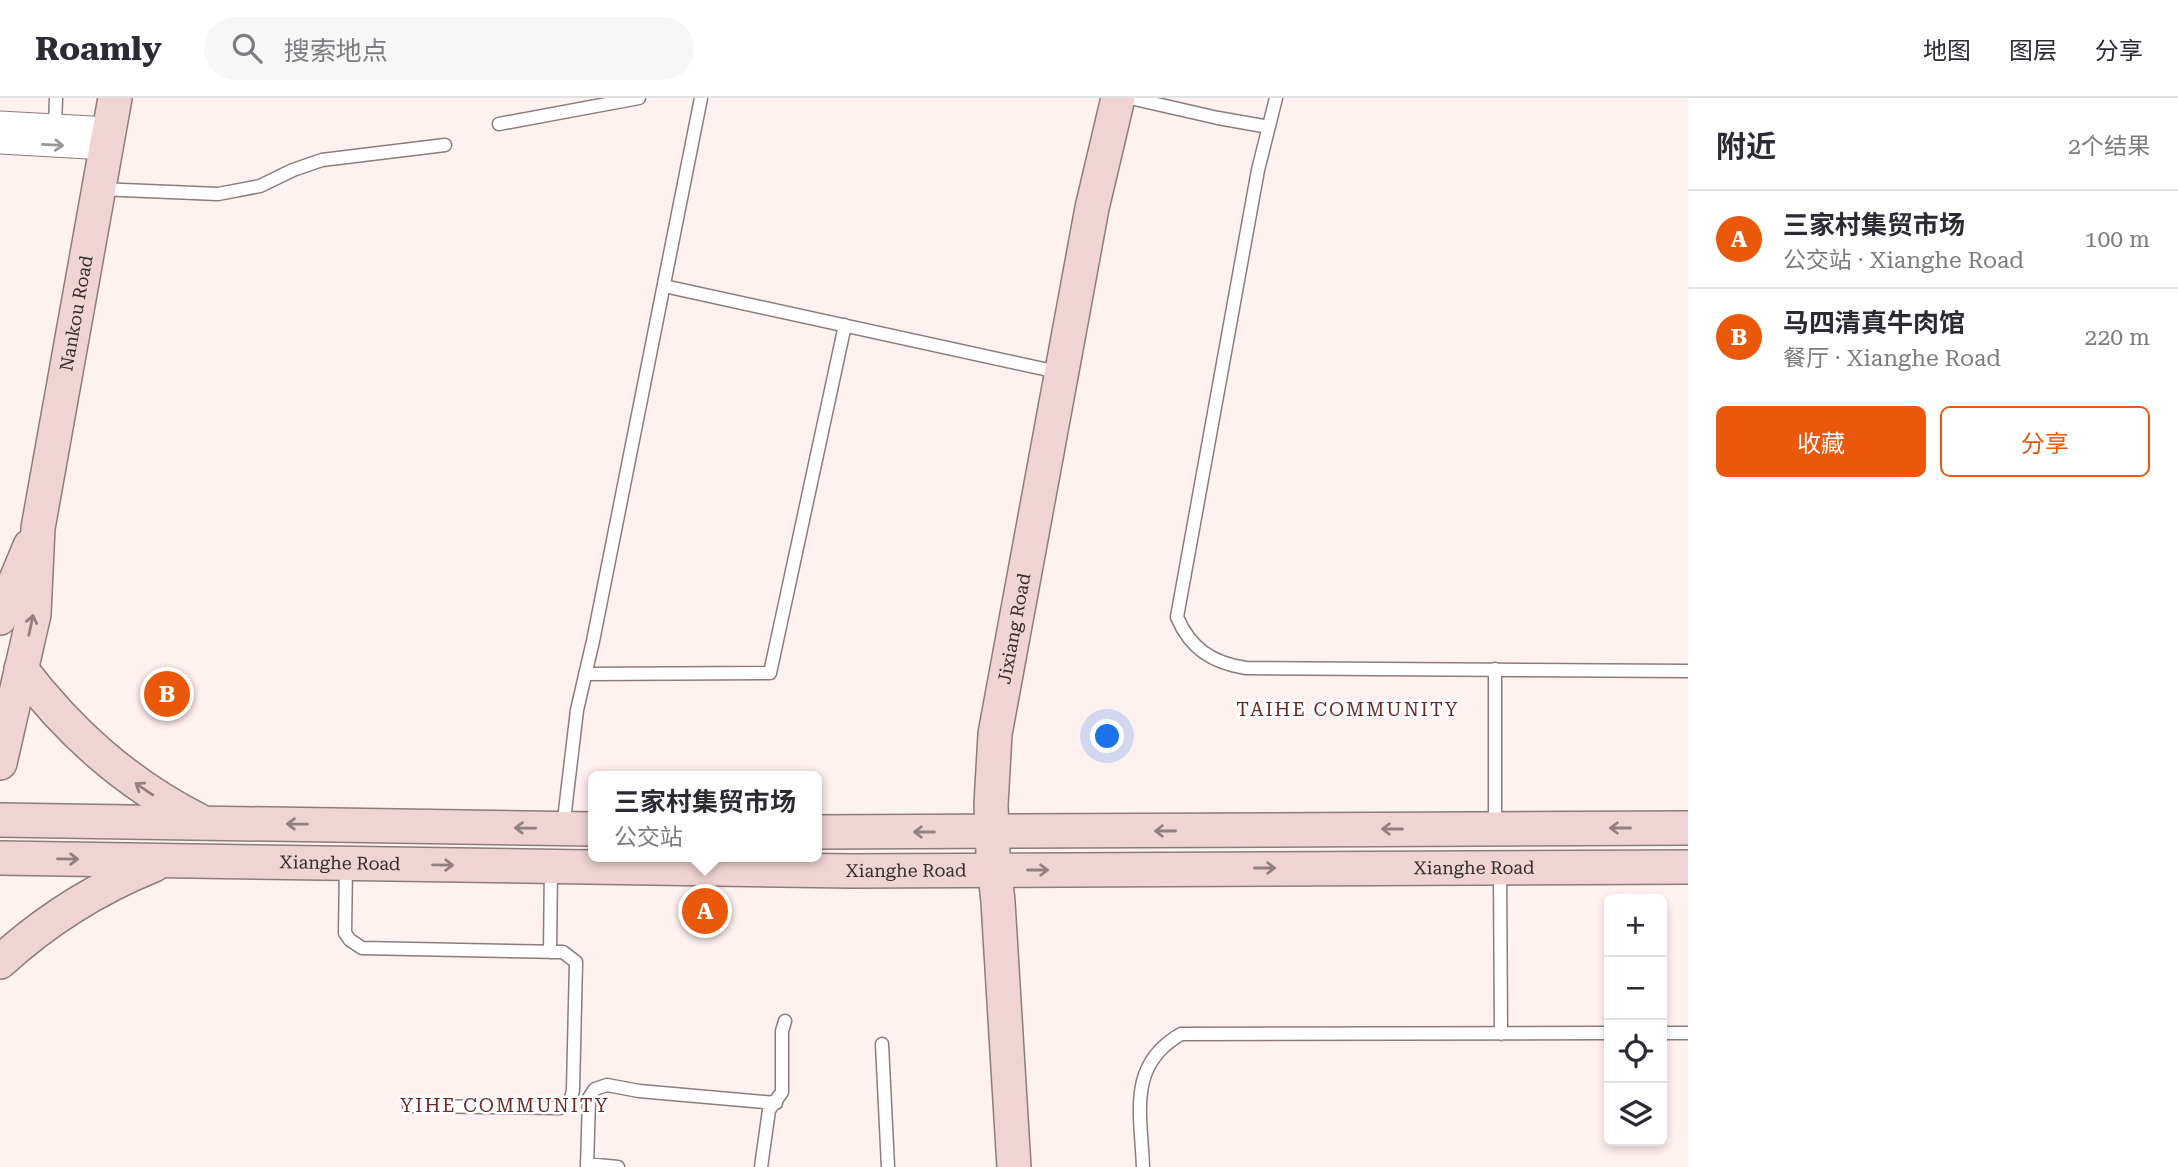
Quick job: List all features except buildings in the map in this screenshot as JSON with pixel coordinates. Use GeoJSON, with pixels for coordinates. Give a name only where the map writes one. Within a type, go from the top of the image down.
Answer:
{"type":"FeatureCollection","features":[{"type":"Feature","properties":{"kind":"main road","name":"Jixiang Road"},"geometry":{"type":"LineString","coordinates":[[1014,1167],[999,902],[992,832],[995,734],[1092,208],[1118,98]]}},
{"type":"Feature","properties":{"kind":"main road","name":"Nankou Road"},"geometry":{"type":"LineString","coordinates":[[0,763],[34,614],[38,528],[110,125]]}},
{"type":"Feature","properties":{"kind":"main road","name":"Nankou Road"},"geometry":{"type":"LineString","coordinates":[[0,618],[38,528]]}},
{"type":"Feature","properties":{"kind":"main road"},"geometry":{"type":"LineString","coordinates":[[21,669],[64,722],[115,768],[143,789],[203,823]]}},
{"type":"Feature","properties":{"kind":"main road"},"geometry":{"type":"LineString","coordinates":[[0,820],[578,828]]}},
{"type":"Feature","properties":{"kind":"main road"},"geometry":{"type":"LineString","coordinates":[[822,832],[1688,828]]}},
{"type":"Feature","properties":{"kind":"main road","name":"Xianghe Road"},"geometry":{"type":"LineString","coordinates":[[0,858],[851,871],[1688,867]]}},
{"type":"Feature","properties":{"kind":"main road"},"geometry":{"type":"LineString","coordinates":[[0,962],[54,917],[90,895],[167,860]]}},
{"type":"Feature","properties":{"kind":"street"},"geometry":{"type":"LineString","coordinates":[[0,123],[110,125]]}},
{"type":"Feature","properties":{"kind":"street"},"geometry":{"type":"LineString","coordinates":[[0,142],[110,125]]}},
{"type":"Feature","properties":{"kind":"lane"},"geometry":{"type":"LineString","coordinates":[[55,126],[56,98]]}},
{"type":"Feature","properties":{"kind":"lane"},"geometry":{"type":"LineString","coordinates":[[499,124],[639,98]]}},
{"type":"Feature","properties":{"kind":"lane"},"geometry":{"type":"LineString","coordinates":[[578,828],[577,710],[701,98]]}},
{"type":"Feature","properties":{"kind":"lane"},"geometry":{"type":"LineString","coordinates":[[1130,98],[1269,127]]}},
{"type":"Feature","properties":{"kind":"lane"},"geometry":{"type":"LineString","coordinates":[[1276,98],[1258,170],[1177,617],[1191,642],[1215,660],[1238,667],[1688,671]]}},
{"type":"Feature","properties":{"kind":"lane"},"geometry":{"type":"LineString","coordinates":[[99,189],[218,194],[260,186],[322,160],[445,145]]}},
{"type":"Feature","properties":{"kind":"lane"},"geometry":{"type":"LineString","coordinates":[[664,286],[1062,373]]}},
{"type":"Feature","properties":{"kind":"lane"},"geometry":{"type":"LineString","coordinates":[[585,674],[770,673],[845,325]]}},
{"type":"Feature","properties":{"kind":"lane"},"geometry":{"type":"LineString","coordinates":[[1495,669],[1495,829]]}},
{"type":"Feature","properties":{"kind":"lane"},"geometry":{"type":"LineString","coordinates":[[346,863],[345,933],[362,948],[563,952],[576,962],[573,1090],[570,1102],[561,1108],[409,1106]]}},
{"type":"Feature","properties":{"kind":"lane"},"geometry":{"type":"LineString","coordinates":[[550,952],[551,867]]}},
{"type":"Feature","properties":{"kind":"lane"},"geometry":{"type":"LineString","coordinates":[[1500,867],[1501,1034]]}},
{"type":"Feature","properties":{"kind":"lane"},"geometry":{"type":"LineString","coordinates":[[761,1167],[769,1111],[782,1092],[782,1031],[785,1021]]}},
{"type":"Feature","properties":{"kind":"lane"},"geometry":{"type":"LineString","coordinates":[[1143,1167],[1140,1086],[1150,1061],[1158,1051],[1181,1034],[1604,1033]]}},
{"type":"Feature","properties":{"kind":"lane"},"geometry":{"type":"LineString","coordinates":[[1667,1033],[1688,1033]]}},
{"type":"Feature","properties":{"kind":"lane"},"geometry":{"type":"LineString","coordinates":[[882,1044],[888,1167]]}},
{"type":"Feature","properties":{"kind":"lane"},"geometry":{"type":"LineString","coordinates":[[618,1167],[587,1166],[589,1098],[596,1089],[607,1085],[639,1091],[776,1103]]}},
{"type":"Feature","properties":{"kind":"place","name":"马四清真牛肉馆"},"geometry":{"type":"Point","coordinates":[167,694]}},
{"type":"Feature","properties":{"kind":"place","name":"三家村集贸市场"},"geometry":{"type":"Point","coordinates":[705,911]}},
{"type":"Feature","properties":{"kind":"district","name":"TAIHE COMMUNITY"},"geometry":{"type":"Point","coordinates":[1348,709]}},
{"type":"Feature","properties":{"kind":"district","name":"YIHE COMMUNITY"},"geometry":{"type":"Point","coordinates":[505,1105]}}]}
